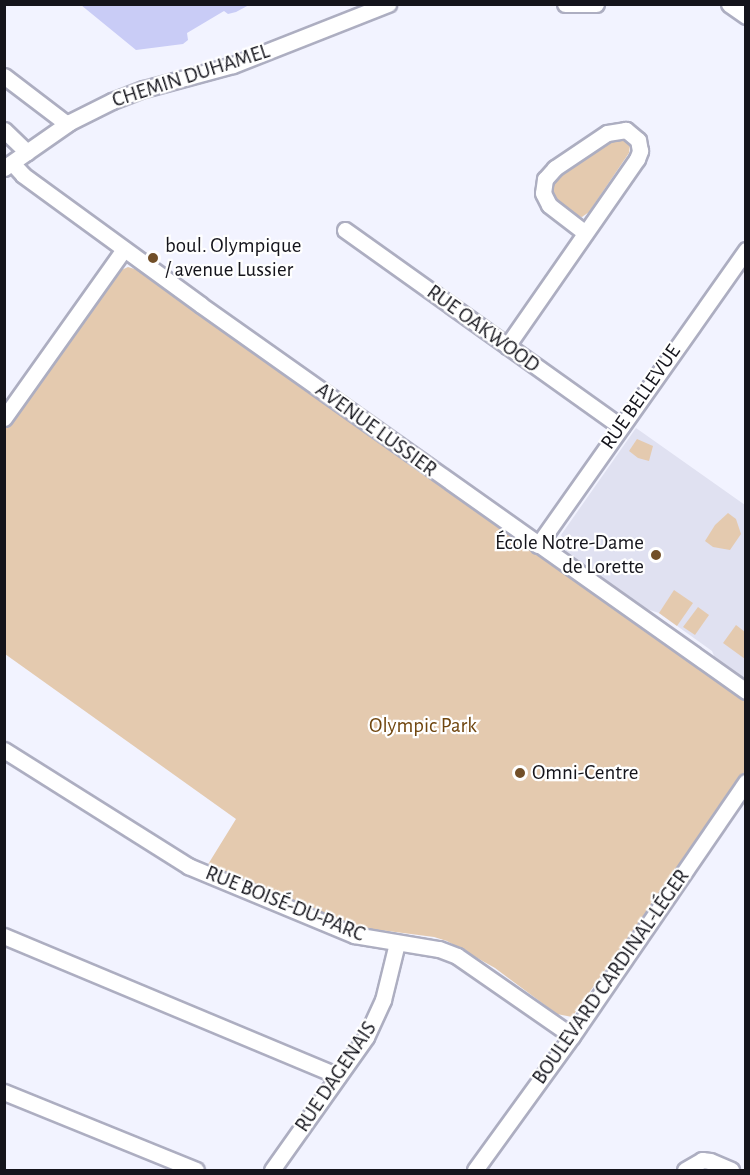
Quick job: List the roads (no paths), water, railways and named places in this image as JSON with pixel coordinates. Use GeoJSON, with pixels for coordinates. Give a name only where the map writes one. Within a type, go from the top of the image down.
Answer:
{"type":"FeatureCollection","features":[{"type":"Feature","properties":{"kind":"street","name":"CHEMIN DUHAMEL"},"geometry":{"type":"LineString","coordinates":[[8,165],[67,124],[124,96],[233,65],[388,4]]}},
{"type":"Feature","properties":{"kind":"street"},"geometry":{"type":"LineString","coordinates":[[565,4],[596,4]]}},
{"type":"Feature","properties":{"kind":"street"},"geometry":{"type":"LineString","coordinates":[[729,4],[746,16]]}},
{"type":"Feature","properties":{"kind":"street"},"geometry":{"type":"LineString","coordinates":[[4,75],[67,124]]}},
{"type":"Feature","properties":{"kind":"street"},"geometry":{"type":"LineString","coordinates":[[4,130],[27,152]]}},
{"type":"Feature","properties":{"kind":"street"},"geometry":{"type":"LineString","coordinates":[[507,346],[584,232],[637,159],[640,146],[635,136],[626,130],[607,133],[555,168],[545,179],[543,193],[549,205],[584,232]]}},
{"type":"Feature","properties":{"kind":"street","name":"AVENUE LUSSIER"},"geometry":{"type":"LineString","coordinates":[[8,165],[538,545],[746,691]]}},
{"type":"Feature","properties":{"kind":"street","name":"RUE OAKWOOD"},"geometry":{"type":"LineString","coordinates":[[345,230],[621,427]]}},
{"type":"Feature","properties":{"kind":"street"},"geometry":{"type":"LineString","coordinates":[[4,418],[124,249]]}},
{"type":"Feature","properties":{"kind":"street","name":"RUE BELLEVUE"},"geometry":{"type":"LineString","coordinates":[[538,545],[746,250]]}},
{"type":"Feature","properties":{"kind":"street","name":"RUE BOISÉ-DU-PARC"},"geometry":{"type":"LineString","coordinates":[[4,750],[188,866],[327,926],[354,935],[438,949],[457,956],[572,1036]]}},
{"type":"Feature","properties":{"kind":"street","name":"BOULEVARD CARDINAL-LÉGER"},"geometry":{"type":"LineString","coordinates":[[476,1170],[572,1036],[746,782]]}},
{"type":"Feature","properties":{"kind":"street"},"geometry":{"type":"LineString","coordinates":[[4,936],[338,1076]]}},
{"type":"Feature","properties":{"kind":"street","name":"RUE DAGENAIS"},"geometry":{"type":"LineString","coordinates":[[272,1170],[366,1037],[376,1018],[397,943]]}},
{"type":"Feature","properties":{"kind":"street"},"geometry":{"type":"LineString","coordinates":[[4,1092],[196,1170]]}},
{"type":"Feature","properties":{"kind":"street"},"geometry":{"type":"LineString","coordinates":[[685,1170],[702,1160],[730,1170]]}},
{"type":"Feature","properties":{"kind":"water"},"geometry":{"type":"Polygon","coordinates":[[[81,5],[249,5],[228,14],[224,11],[187,33],[188,40],[183,44],[136,50],[81,5]]]}},
{"type":"Feature","properties":{"kind":"place","name":"boul. Olympique / avenue Lussier"},"geometry":{"type":"Point","coordinates":[153,258]}},
{"type":"Feature","properties":{"kind":"place","name":"École Notre-Dame de Lorette"},"geometry":{"type":"Point","coordinates":[656,555]}},
{"type":"Feature","properties":{"kind":"place","name":"Omni-Centre"},"geometry":{"type":"Point","coordinates":[520,773]}},
{"type":"Feature","properties":{"kind":"park label","name":"Olympic Park"},"geometry":{"type":"Point","coordinates":[423,726]}}]}
